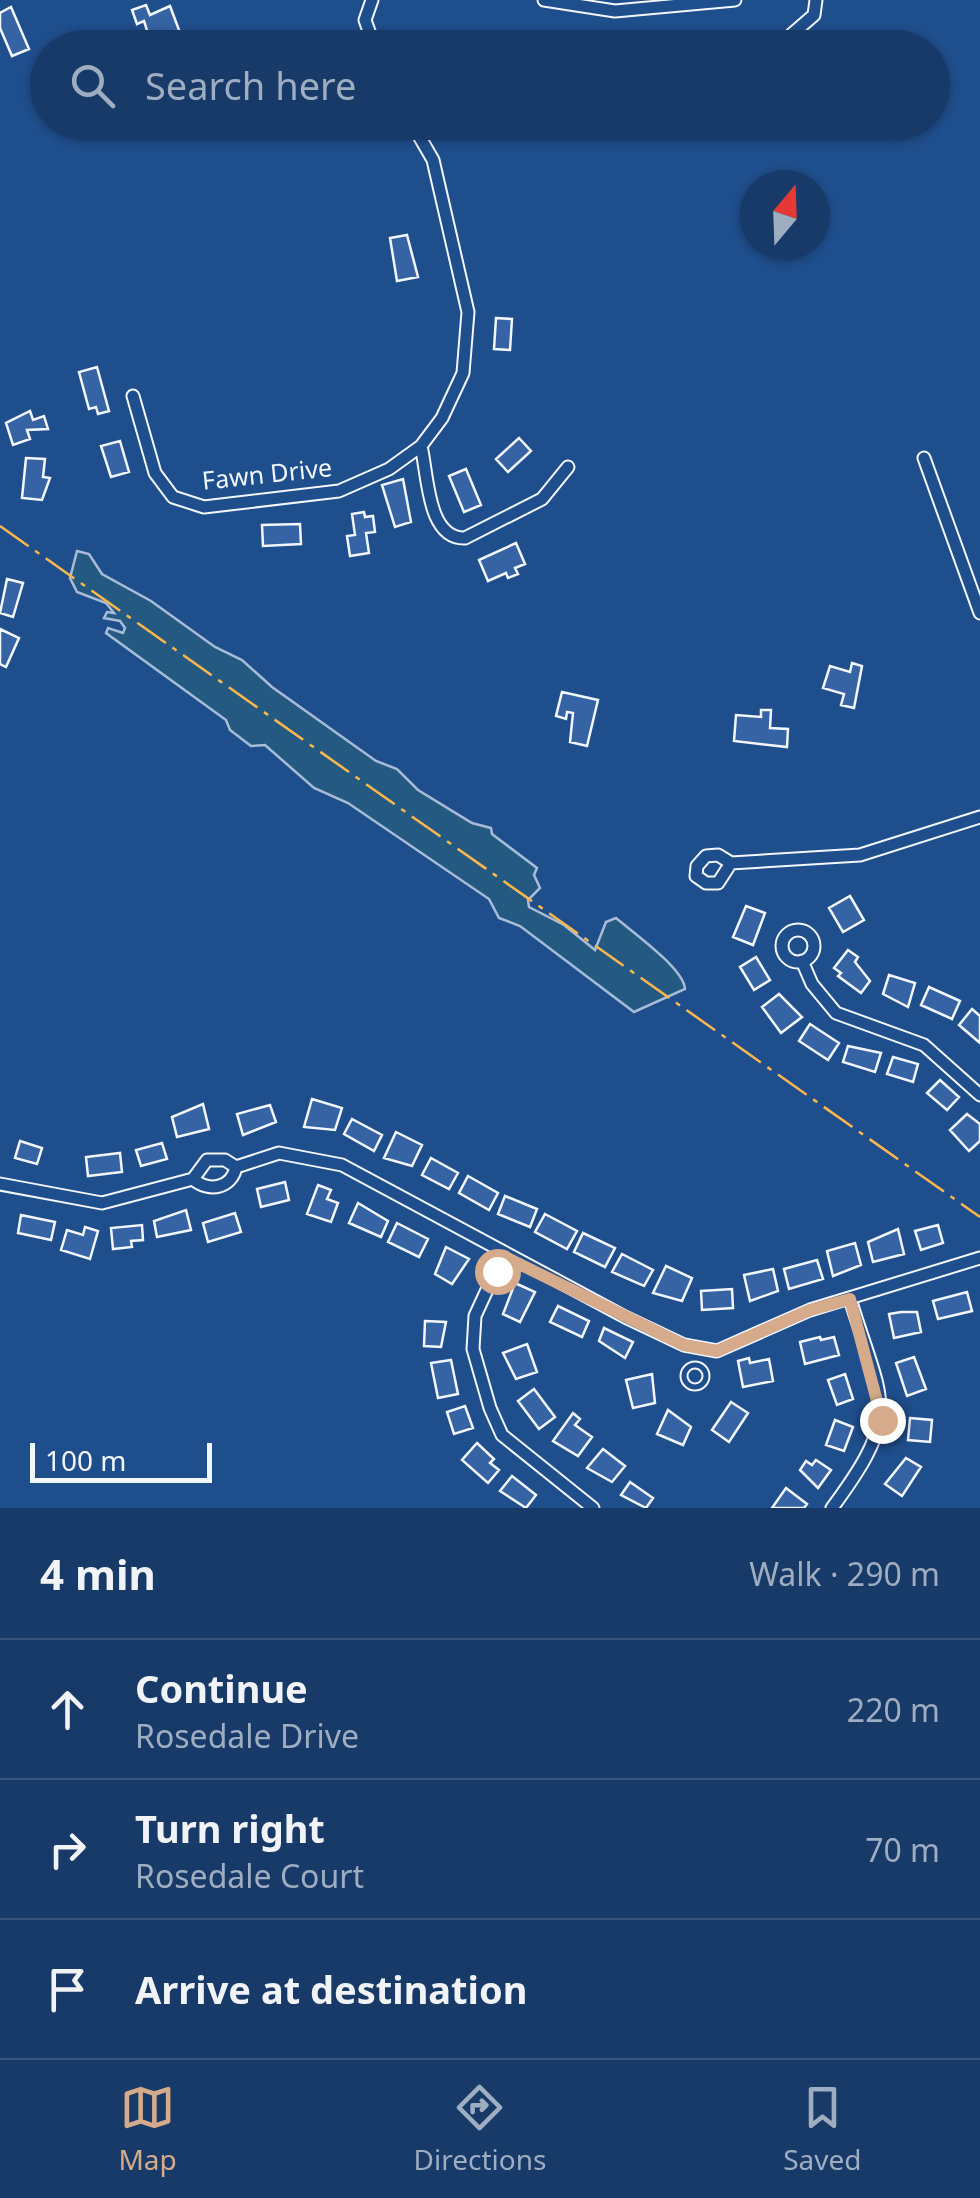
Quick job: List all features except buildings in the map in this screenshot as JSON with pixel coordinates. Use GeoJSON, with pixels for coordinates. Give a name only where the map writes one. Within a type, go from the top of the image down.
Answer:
{"type":"FeatureCollection","features":[{"type":"Feature","properties":{"kind":"street"},"geometry":{"type":"LineString","coordinates":[[369,30],[365,20],[372,0]]}},
{"type":"Feature","properties":{"kind":"street"},"geometry":{"type":"LineString","coordinates":[[544,0],[615,10],[735,0]]}},
{"type":"Feature","properties":{"kind":"street"},"geometry":{"type":"LineString","coordinates":[[797,30],[814,15],[816,0]]}},
{"type":"Feature","properties":{"kind":"street","name":"Fawn Drive"},"geometry":{"type":"LineString","coordinates":[[133,396],[156,473],[172,497],[204,507],[339,491],[389,469],[420,446],[442,418],[462,373],[468,312],[434,160],[422,140]]}},
{"type":"Feature","properties":{"kind":"street"},"geometry":{"type":"LineString","coordinates":[[420,446],[434,512],[443,532],[454,538],[466,538],[542,499],[568,467]]}},
{"type":"Feature","properties":{"kind":"street"},"geometry":{"type":"LineString","coordinates":[[924,458],[980,613]]}},
{"type":"Feature","properties":{"kind":"street"},"geometry":{"type":"LineString","coordinates":[[731,863],[848,857],[980,818]]}},
{"type":"Feature","properties":{"kind":"street"},"geometry":{"type":"LineString","coordinates":[[802,961],[812,984],[836,1013],[924,1045],[980,1095]]}},
{"type":"Feature","properties":{"kind":"street"},"geometry":{"type":"LineString","coordinates":[[193,1179],[210,1188],[223,1185],[236,1166],[279,1153],[342,1165],[503,1256],[625,1318],[698,1348],[717,1351],[810,1310],[980,1258]]}},
{"type":"Feature","properties":{"kind":"street"},"geometry":{"type":"LineString","coordinates":[[0,1184],[102,1202],[193,1179],[207,1160],[225,1160],[236,1166]]}},
{"type":"Feature","properties":{"kind":"street"},"geometry":{"type":"LineString","coordinates":[[503,1256],[475,1316],[473,1350],[490,1408],[502,1434],[593,1508]]}},
{"type":"Feature","properties":{"kind":"street"},"geometry":{"type":"LineString","coordinates":[[832,1508],[866,1462],[882,1420],[850,1299]]}},
{"type":"Feature","properties":{"kind":"lane"},"geometry":{"type":"LineString","coordinates":[[696,1365],[686,1370],[684,1376],[694,1386],[706,1377],[696,1365],[698,1348]]}},
{"type":"Feature","properties":{"kind":"shaded area"},"geometry":{"type":"Polygon","coordinates":[[[77,551],[89,554],[102,574],[151,601],[215,647],[242,660],[272,687],[376,761],[397,769],[418,790],[472,823],[491,828],[492,834],[537,868],[534,875],[540,888],[528,900],[529,907],[564,925],[595,950],[606,922],[616,918],[668,962],[685,989],[634,1012],[520,926],[499,918],[489,899],[348,803],[314,788],[265,745],[251,746],[230,730],[226,720],[106,633],[108,628],[123,633],[125,628],[120,621],[104,618],[107,612],[114,613],[106,603],[77,592],[70,578],[77,551]]]}},
{"type":"Feature","properties":{"kind":"power"},"geometry":{"type":"LineString","coordinates":[[0,526],[980,1217]]}},
{"type":"Feature","properties":{"kind":"route"},"geometry":{"type":"LineString","coordinates":[[497,1271],[503,1256],[684,1345],[717,1351],[810,1310],[850,1299],[879,1395],[882,1420]]}}]}
